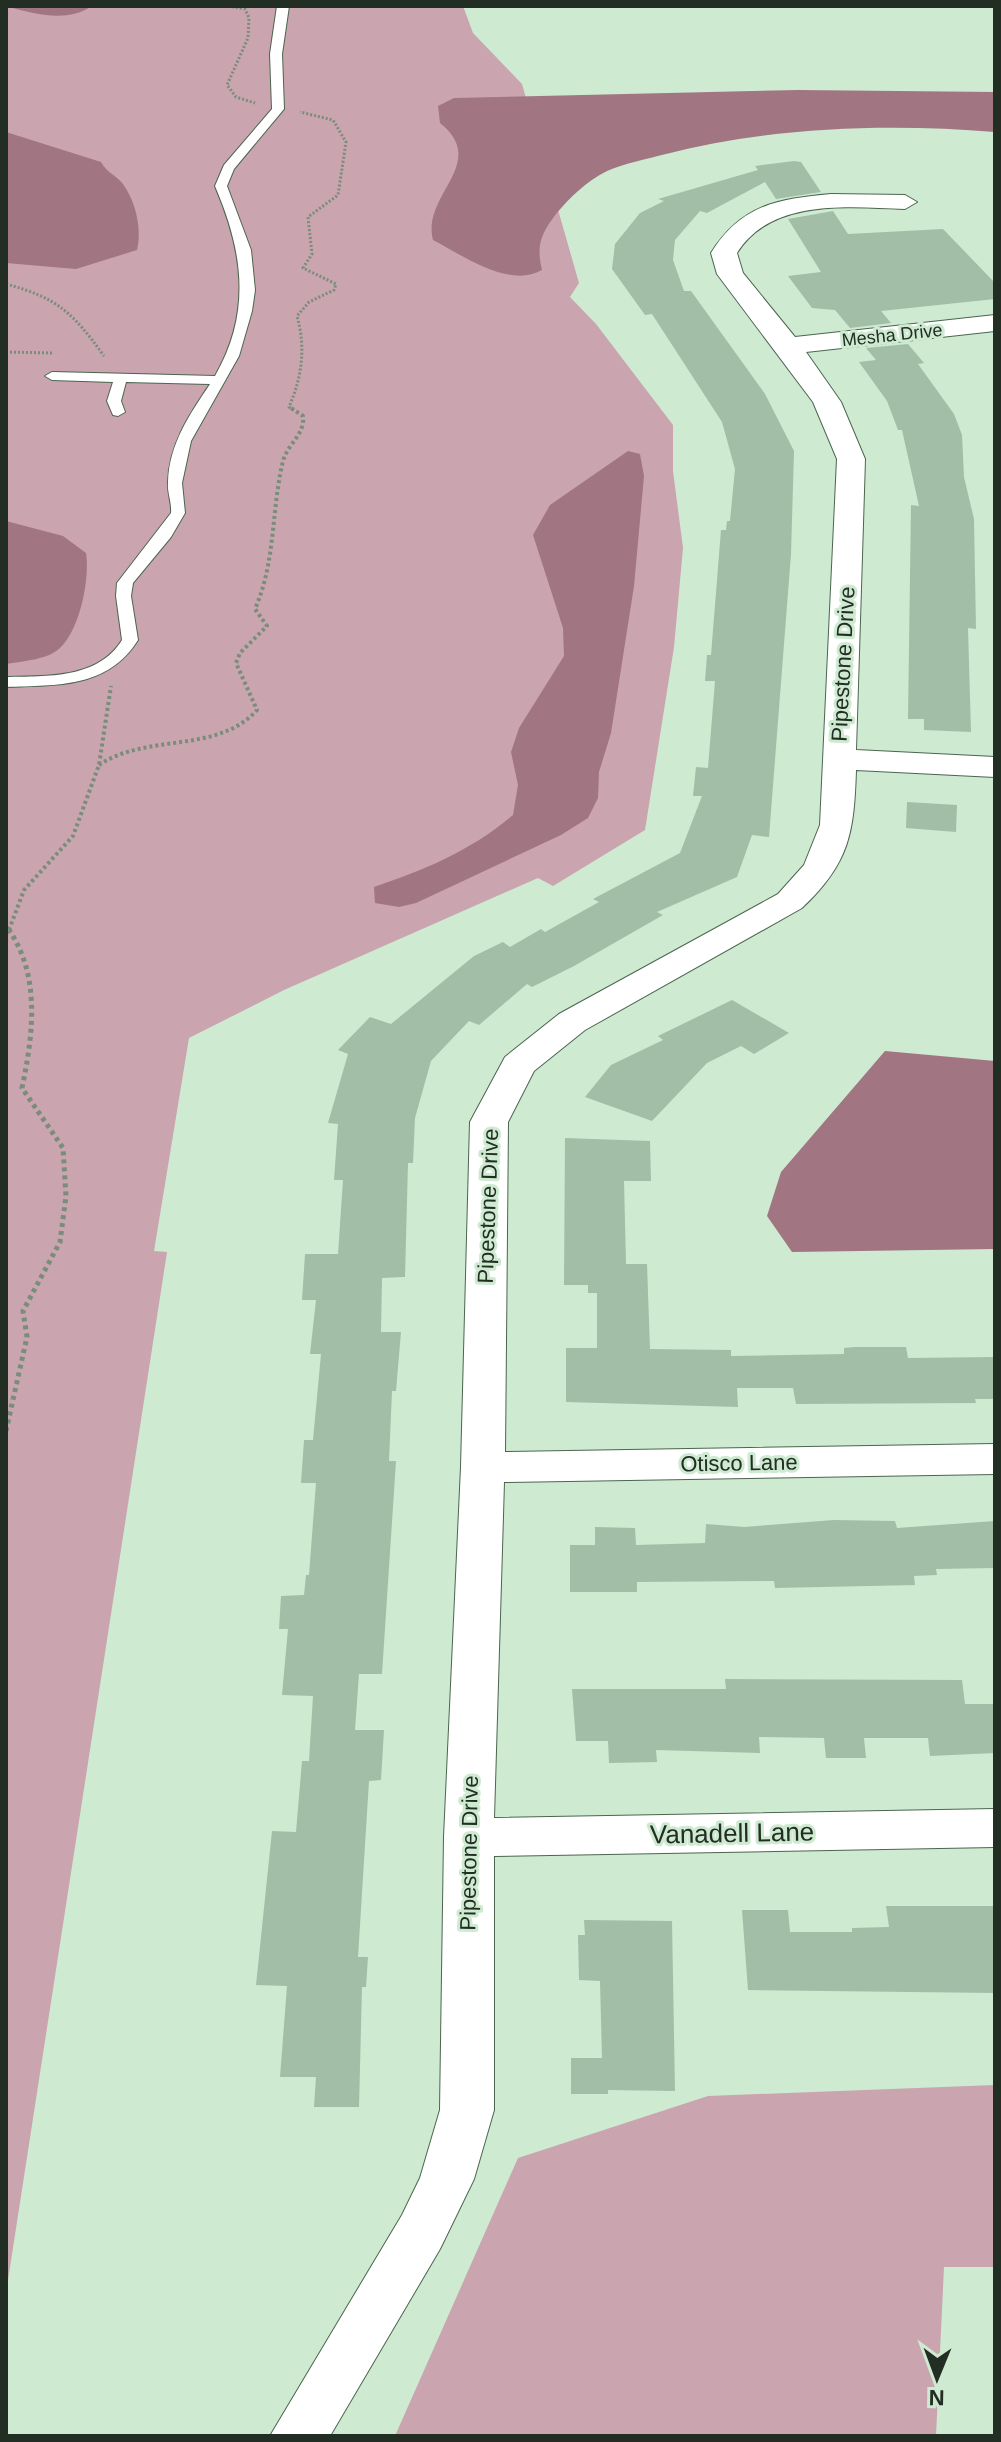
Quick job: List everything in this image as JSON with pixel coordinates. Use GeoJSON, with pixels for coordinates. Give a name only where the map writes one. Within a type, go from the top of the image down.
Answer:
{"type":"FeatureCollection","features":[{"type":"Feature","properties":{"kind":"street","name":"Pipestone Drive"},"geometry":{"type":"LineString","coordinates":[[299,2436],[421,2232],[447,2179],[467,2110],[469,1837],[483,1467],[489,1122],[518,1065],[572,1022],[790,901],[815,879],[832,850],[837,825],[851,459],[827,402],[788,346],[730,274],[724,253],[729,241],[752,222],[788,208],[836,201],[905,202]]}},
{"type":"Feature","properties":{"kind":"street","name":"Mesha Drive"},"geometry":{"type":"LineString","coordinates":[[788,346],[995,323]]}},
{"type":"Feature","properties":{"kind":"street"},"geometry":{"type":"LineString","coordinates":[[838,759],[995,767]]}},
{"type":"Feature","properties":{"kind":"street","name":"Otisco Lane"},"geometry":{"type":"LineString","coordinates":[[483,1467],[995,1459]]}},
{"type":"Feature","properties":{"kind":"street","name":"Vanadell Lane"},"geometry":{"type":"LineString","coordinates":[[469,1837],[995,1828]]}},
{"type":"Feature","properties":{"kind":"lane"},"geometry":{"type":"LineString","coordinates":[[6,682],[59,678],[99,669],[115,661],[130,640],[123,591],[131,573],[168,535],[180,509],[175,483],[182,446],[193,416],[233,355],[251,277],[241,227],[221,186],[228,168],[278,109],[276,54],[283,6]]}},
{"type":"Feature","properties":{"kind":"lane"},"geometry":{"type":"LineString","coordinates":[[52,376],[218,380]]}},
{"type":"Feature","properties":{"kind":"lane"},"geometry":{"type":"LineString","coordinates":[[118,412],[114,401],[120,380]]}},
{"type":"Feature","properties":{"kind":"path"},"geometry":{"type":"LineString","coordinates":[[99,765],[129,748],[222,734],[246,724],[257,710],[236,663],[240,653],[267,626],[255,609],[265,589],[275,550],[284,455],[300,436],[305,423],[303,416],[289,407],[301,380],[302,333],[297,316],[309,302],[334,290],[336,284],[303,268],[312,254],[308,217],[338,195],[346,142],[333,120],[325,116],[278,109],[236,97],[230,90],[229,74],[247,39],[249,16],[245,9],[228,6]]}},
{"type":"Feature","properties":{"kind":"path"},"geometry":{"type":"LineString","coordinates":[[6,284],[42,294],[66,305],[107,360]]}},
{"type":"Feature","properties":{"kind":"path"},"geometry":{"type":"LineString","coordinates":[[6,1431],[27,1337],[23,1311],[60,1242],[66,1196],[63,1148],[22,1088],[32,1045],[30,993],[23,951],[8,928],[24,890],[73,836],[99,765],[115,661]]}},
{"type":"Feature","properties":{"kind":"shaded area"},"geometry":{"type":"Polygon","coordinates":[[[6,6],[463,6],[473,33],[522,84],[579,283],[570,297],[596,324],[673,425],[673,471],[683,548],[674,647],[645,830],[553,886],[538,878],[284,990],[189,1038],[154,1251],[167,1252],[6,2293],[6,6]]]}},
{"type":"Feature","properties":{"kind":"shaded area"},"geometry":{"type":"Polygon","coordinates":[[[6,6],[92,6],[61,16],[6,6]]]}},
{"type":"Feature","properties":{"kind":"shaded area"},"geometry":{"type":"Polygon","coordinates":[[[798,90],[995,92],[995,132],[871,128],[787,133],[706,145],[621,166],[586,185],[556,214],[541,240],[542,270],[529,275],[501,273],[486,268],[433,240],[432,224],[436,208],[457,166],[458,152],[454,138],[440,123],[438,106],[454,98],[798,90]]]}},
{"type":"Feature","properties":{"kind":"shaded area"},"geometry":{"type":"Polygon","coordinates":[[[6,132],[101,162],[123,184],[131,199],[137,216],[137,250],[76,269],[6,263],[6,132]]]}},
{"type":"Feature","properties":{"kind":"shaded area"},"geometry":{"type":"Polygon","coordinates":[[[628,451],[640,454],[644,476],[634,586],[611,733],[599,772],[598,798],[588,818],[561,835],[416,903],[399,907],[375,903],[374,887],[447,858],[481,839],[513,815],[518,785],[511,752],[519,728],[564,656],[563,628],[533,535],[550,505],[628,451]]]}},
{"type":"Feature","properties":{"kind":"shaded area"},"geometry":{"type":"Polygon","coordinates":[[[6,521],[63,536],[86,553],[87,564],[82,603],[67,640],[48,655],[6,664],[6,521]]]}},
{"type":"Feature","properties":{"kind":"shaded area"},"geometry":{"type":"Polygon","coordinates":[[[885,1051],[995,1061],[995,1249],[792,1252],[767,1216],[781,1172],[885,1051]]]}},
{"type":"Feature","properties":{"kind":"shaded area"},"geometry":{"type":"Polygon","coordinates":[[[995,2085],[995,2267],[944,2267],[936,2436],[395,2436],[518,2158],[708,2096],[995,2085]]]}},
{"type":"Feature","properties":{"kind":"building"},"geometry":{"type":"Polygon","coordinates":[[[801,162],[821,192],[776,199],[765,182],[707,213],[700,211],[675,240],[673,260],[684,291],[691,291],[765,394],[794,451],[791,554],[769,837],[752,835],[737,877],[657,912],[663,915],[574,966],[532,987],[527,984],[479,1025],[469,1021],[431,1061],[415,1118],[413,1163],[408,1163],[405,1277],[382,1278],[381,1332],[401,1332],[396,1391],[392,1391],[389,1461],[396,1461],[382,1674],[359,1674],[355,1730],[384,1730],[381,1780],[369,1781],[358,1957],[368,1957],[366,1987],[362,1987],[359,2107],[314,2107],[316,2077],[280,2077],[287,1986],[256,1985],[272,1831],[296,1832],[302,1761],[309,1761],[313,1696],[282,1695],[288,1629],[279,1629],[281,1596],[304,1595],[306,1575],[309,1575],[316,1483],[301,1483],[304,1440],[313,1440],[321,1354],[310,1354],[316,1300],[302,1300],[305,1254],[338,1254],[343,1180],[334,1180],[338,1124],[328,1123],[348,1054],[338,1050],[370,1017],[391,1024],[474,956],[503,942],[510,947],[541,929],[545,932],[599,902],[593,899],[680,853],[702,796],[693,796],[696,767],[708,768],[715,681],[705,681],[707,655],[711,655],[721,530],[726,530],[727,521],[730,521],[735,469],[722,422],[652,314],[645,315],[612,269],[615,244],[640,213],[664,201],[658,199],[758,170],[755,166],[801,162]]]}},
{"type":"Feature","properties":{"kind":"building"},"geometry":{"type":"Polygon","coordinates":[[[833,211],[848,234],[943,229],[995,283],[995,299],[881,311],[891,323],[850,328],[835,310],[812,308],[788,276],[821,272],[788,219],[833,211]]]}},
{"type":"Feature","properties":{"kind":"building"},"geometry":{"type":"Polygon","coordinates":[[[908,344],[924,363],[918,364],[954,414],[962,435],[964,477],[974,519],[976,629],[968,628],[971,732],[924,730],[924,719],[908,719],[911,505],[919,506],[902,430],[898,430],[887,401],[859,362],[876,360],[866,348],[908,344]]]}},
{"type":"Feature","properties":{"kind":"building"},"geometry":{"type":"Polygon","coordinates":[[[907,802],[957,805],[956,832],[906,828],[907,802]]]}},
{"type":"Feature","properties":{"kind":"building"},"geometry":{"type":"Polygon","coordinates":[[[732,1000],[789,1033],[754,1054],[741,1046],[707,1063],[652,1121],[585,1097],[611,1065],[663,1040],[658,1036],[732,1000]]]}},
{"type":"Feature","properties":{"kind":"building"},"geometry":{"type":"Polygon","coordinates":[[[565,1138],[650,1141],[651,1181],[624,1181],[626,1264],[647,1264],[650,1349],[731,1350],[731,1356],[844,1354],[844,1348],[906,1347],[908,1358],[995,1357],[995,1399],[975,1399],[976,1403],[796,1404],[793,1388],[737,1388],[738,1407],[566,1402],[566,1348],[597,1348],[597,1293],[588,1293],[588,1285],[564,1285],[565,1138]]]}},
{"type":"Feature","properties":{"kind":"building"},"geometry":{"type":"Polygon","coordinates":[[[834,1520],[895,1521],[897,1528],[995,1521],[995,1568],[936,1569],[937,1575],[914,1576],[915,1585],[775,1588],[774,1581],[637,1582],[637,1592],[570,1592],[570,1545],[595,1545],[595,1527],[635,1528],[636,1545],[705,1543],[706,1524],[744,1527],[834,1520]]]}},
{"type":"Feature","properties":{"kind":"building"},"geometry":{"type":"Polygon","coordinates":[[[725,1679],[962,1680],[965,1704],[995,1704],[995,1753],[930,1756],[928,1738],[864,1738],[866,1758],[826,1758],[824,1738],[759,1737],[760,1753],[656,1750],[657,1762],[609,1763],[608,1741],[576,1741],[572,1689],[726,1689],[725,1679]]]}},
{"type":"Feature","properties":{"kind":"building"},"geometry":{"type":"Polygon","coordinates":[[[886,1906],[995,1906],[995,1993],[748,1990],[742,1910],[788,1910],[790,1932],[852,1932],[852,1928],[889,1927],[886,1906]]]}},
{"type":"Feature","properties":{"kind":"building"},"geometry":{"type":"Polygon","coordinates":[[[584,1920],[672,1921],[675,2091],[608,2090],[608,2094],[571,2094],[571,2058],[602,2058],[600,1981],[579,1980],[578,1935],[585,1935],[584,1920]]]}}]}
